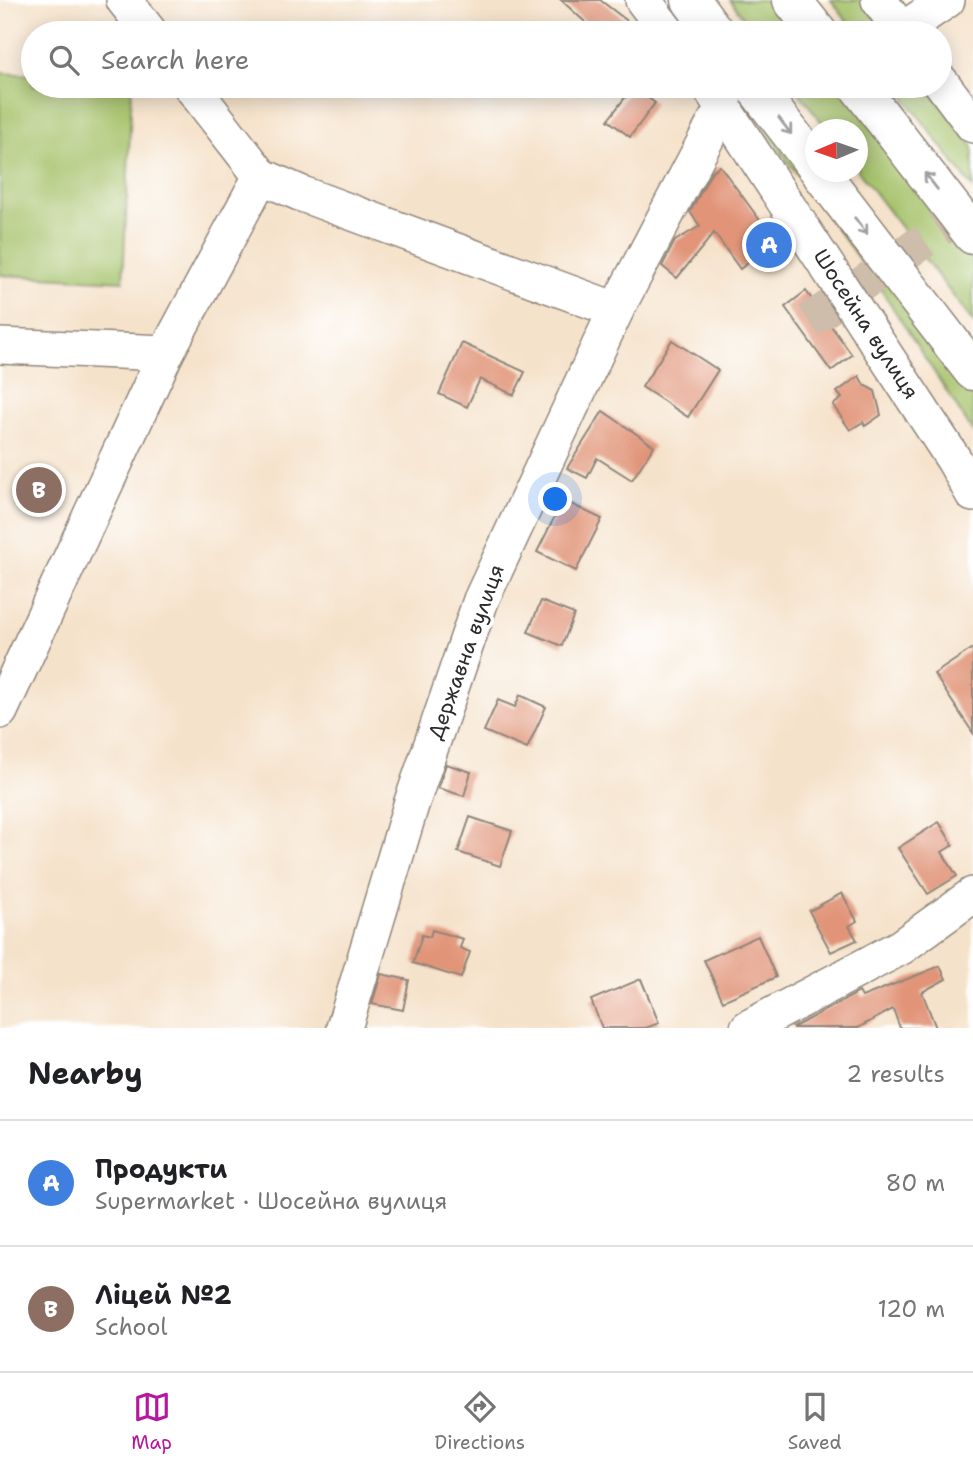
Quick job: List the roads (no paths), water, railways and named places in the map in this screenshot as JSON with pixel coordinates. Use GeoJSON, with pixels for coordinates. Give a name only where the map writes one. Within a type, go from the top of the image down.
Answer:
{"type":"FeatureCollection","features":[{"type":"Feature","properties":{"kind":"highway"},"geometry":{"type":"LineString","coordinates":[[691,0],[706,21]]}},
{"type":"Feature","properties":{"kind":"highway"},"geometry":{"type":"LineString","coordinates":[[792,0],[809,21]]}},
{"type":"Feature","properties":{"kind":"highway"},"geometry":{"type":"LineString","coordinates":[[736,98],[805,157]]}},
{"type":"Feature","properties":{"kind":"highway"},"geometry":{"type":"LineString","coordinates":[[867,98],[973,235]]}},
{"type":"Feature","properties":{"kind":"highway"},"geometry":{"type":"LineString","coordinates":[[828,182],[973,371]]}},
{"type":"Feature","properties":{"kind":"street"},"geometry":{"type":"LineString","coordinates":[[124,0],[141,21]]}},
{"type":"Feature","properties":{"kind":"street"},"geometry":{"type":"LineString","coordinates":[[643,0],[659,21]]}},
{"type":"Feature","properties":{"kind":"street"},"geometry":{"type":"LineString","coordinates":[[879,0],[894,21]]}},
{"type":"Feature","properties":{"kind":"street"},"geometry":{"type":"LineString","coordinates":[[917,21],[947,0]]}},
{"type":"Feature","properties":{"kind":"street"},"geometry":{"type":"LineString","coordinates":[[952,97],[973,125]]}},
{"type":"Feature","properties":{"kind":"street"},"geometry":{"type":"LineString","coordinates":[[200,98],[261,176],[302,194],[616,310]]}},
{"type":"Feature","properties":{"kind":"street","name":"Державна вулиця"},"geometry":{"type":"LineString","coordinates":[[344,1028],[411,806],[481,600],[616,310],[726,98]]}},
{"type":"Feature","properties":{"kind":"street","name":"Шосейна вулиця"},"geometry":{"type":"LineString","coordinates":[[733,98],[973,494]]}},
{"type":"Feature","properties":{"kind":"street"},"geometry":{"type":"LineString","coordinates":[[0,710],[166,353],[261,176]]}},
{"type":"Feature","properties":{"kind":"street"},"geometry":{"type":"LineString","coordinates":[[0,346],[166,353]]}},
{"type":"Feature","properties":{"kind":"street"},"geometry":{"type":"LineString","coordinates":[[748,1028],[901,947],[973,895]]}},
{"type":"Feature","properties":{"kind":"tunnel"},"geometry":{"type":"LineString","coordinates":[[809,321],[973,206]]}},
{"type":"Feature","properties":{"kind":"place","name":"Продукти"},"geometry":{"type":"Point","coordinates":[769,245]}},
{"type":"Feature","properties":{"kind":"place","name":"Ліцей №2"},"geometry":{"type":"Point","coordinates":[39,490]}}]}
